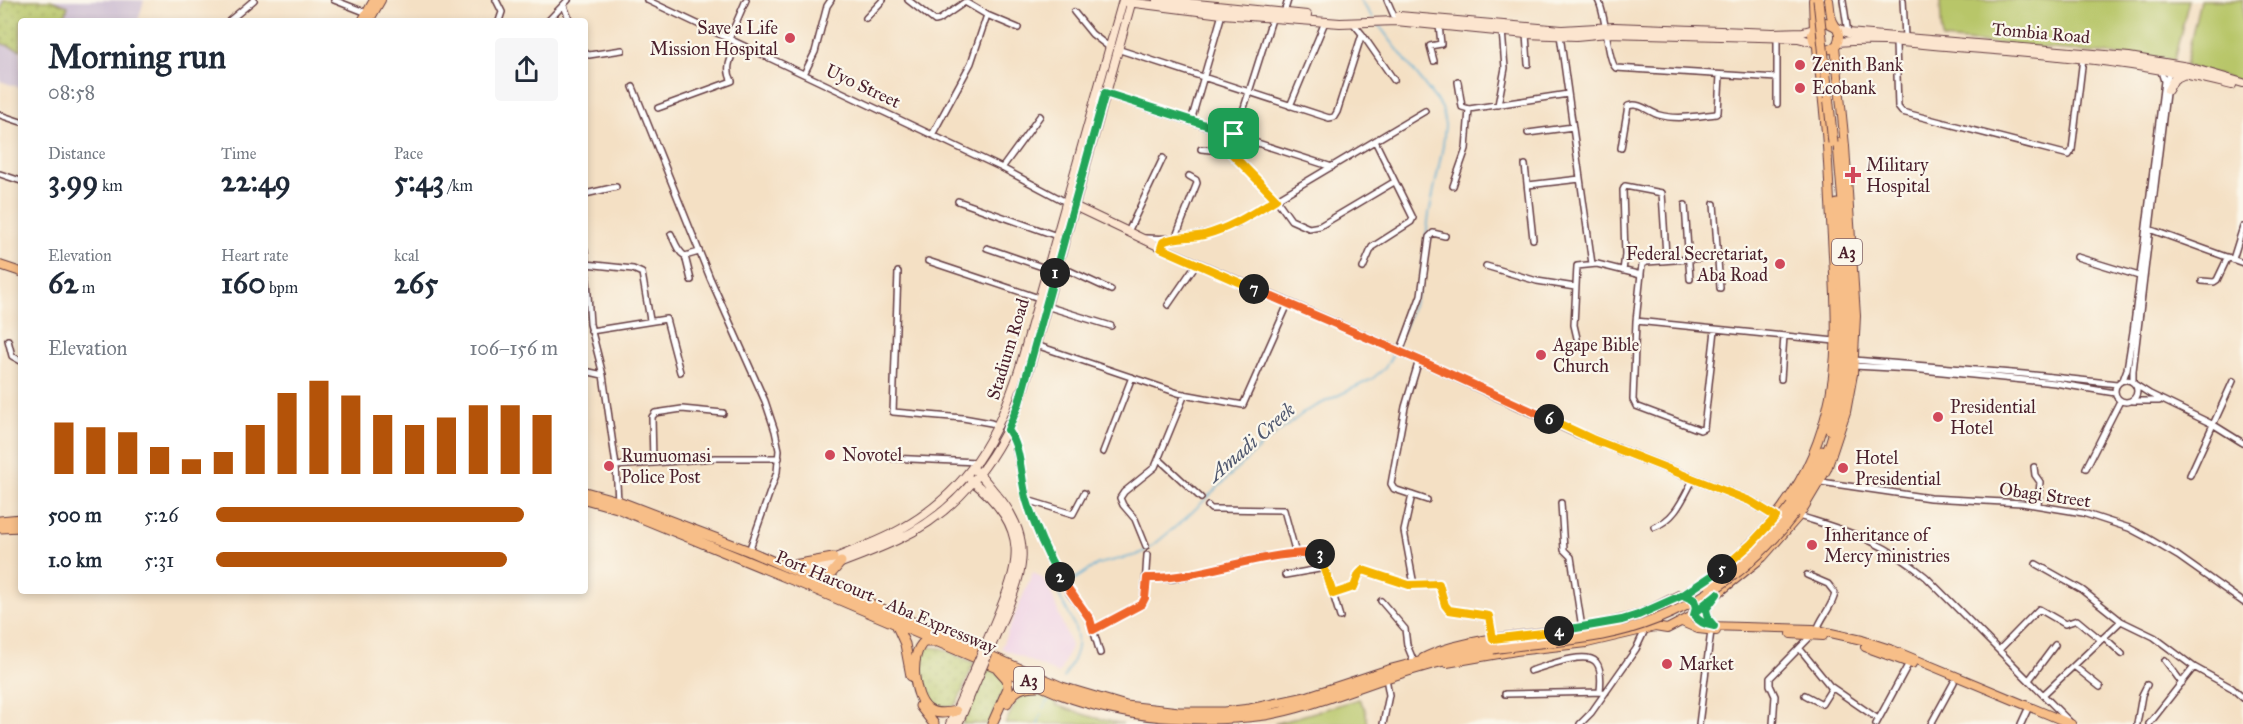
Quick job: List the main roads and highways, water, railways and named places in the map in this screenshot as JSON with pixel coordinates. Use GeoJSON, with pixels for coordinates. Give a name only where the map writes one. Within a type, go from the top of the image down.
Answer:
{"type":"FeatureCollection","features":[{"type":"Feature","properties":{"kind":"highway","name":"A3"},"geometry":{"type":"LineString","coordinates":[[1492,644],[1606,628],[1664,610],[1694,594],[1737,565],[1792,510],[1822,466],[1845,393],[1850,329],[1846,226],[1815,0]]}},
{"type":"Feature","properties":{"kind":"highway","name":"A3"},"geometry":{"type":"LineString","coordinates":[[1792,510],[1823,447],[1839,388],[1842,341],[1835,143],[1824,0]]}},
{"type":"Feature","properties":{"kind":"highway"},"geometry":{"type":"LineString","coordinates":[[1827,469],[1837,422]]}},
{"type":"Feature","properties":{"kind":"highway","name":"Port Harcourt - Aba Expressway"},"geometry":{"type":"LineString","coordinates":[[588,493],[618,501],[749,551],[1062,687],[1101,700],[1138,708],[1179,712],[1224,712],[1250,709],[1305,697],[1417,661],[1492,644]]}},
{"type":"Feature","properties":{"kind":"highway","name":"Port Harcourt - Aba Expressway"},"geometry":{"type":"LineString","coordinates":[[588,500],[617,508],[1043,687],[1095,706],[1133,715],[1178,720],[1227,719],[1250,718],[1287,711],[1492,644]]}},
{"type":"Feature","properties":{"kind":"highway"},"geometry":{"type":"LineString","coordinates":[[0,521],[18,519]]}},
{"type":"Feature","properties":{"kind":"highway"},"geometry":{"type":"LineString","coordinates":[[0,528],[18,527]]}},
{"type":"Feature","properties":{"kind":"highway"},"geometry":{"type":"LineString","coordinates":[[783,566],[837,560]]}},
{"type":"Feature","properties":{"kind":"highway"},"geometry":{"type":"LineString","coordinates":[[834,589],[830,575],[837,560]]}},
{"type":"Feature","properties":{"kind":"highway"},"geometry":{"type":"LineString","coordinates":[[896,624],[905,644],[916,698],[934,724]]}},
{"type":"Feature","properties":{"kind":"highway"},"geometry":{"type":"LineString","coordinates":[[938,642],[924,642],[917,652],[915,662],[917,688],[928,709],[945,713],[956,711]]}},
{"type":"Feature","properties":{"kind":"highway"},"geometry":{"type":"LineString","coordinates":[[992,724],[1008,688],[1007,679],[994,666]]}},
{"type":"Feature","properties":{"kind":"highway"},"geometry":{"type":"LineString","coordinates":[[997,724],[1015,691],[1025,686],[1043,687]]}},
{"type":"Feature","properties":{"kind":"main road"},"geometry":{"type":"LineString","coordinates":[[366,18],[374,0]]}},
{"type":"Feature","properties":{"kind":"main road"},"geometry":{"type":"LineString","coordinates":[[366,18],[381,0]]}},
{"type":"Feature","properties":{"kind":"main road"},"geometry":{"type":"LineString","coordinates":[[1157,0],[1325,22],[1353,23],[1394,16],[1501,28],[1526,34],[1560,35],[1607,30],[1798,38],[1828,49],[1836,44]]}},
{"type":"Feature","properties":{"kind":"main road"},"geometry":{"type":"LineString","coordinates":[[1432,665],[1516,651],[1587,643],[1650,627],[1666,629],[1695,613],[1763,557],[1792,510],[1824,423],[1831,389],[1835,341],[1828,148],[1815,45],[1812,37],[1815,0]]}},
{"type":"Feature","properties":{"kind":"main road"},"geometry":{"type":"LineString","coordinates":[[1492,644],[1622,620],[1683,595],[1735,560],[1776,517],[1792,510],[1821,482],[1846,412],[1854,363],[1856,332],[1836,44],[1839,34],[1832,19],[1829,0]]}},
{"type":"Feature","properties":{"kind":"main road"},"geometry":{"type":"LineString","coordinates":[[1127,1],[1224,7]]}},
{"type":"Feature","properties":{"kind":"main road","name":"Stadium Road"},"geometry":{"type":"LineString","coordinates":[[837,560],[906,536],[941,512],[980,474],[1008,430],[1019,403],[1036,345],[1070,204],[1127,1]]}},
{"type":"Feature","properties":{"kind":"main road"},"geometry":{"type":"LineString","coordinates":[[1274,14],[1364,20]]}},
{"type":"Feature","properties":{"kind":"main road"},"geometry":{"type":"LineString","coordinates":[[1381,18],[1439,25],[1562,30],[1773,33],[1803,32],[1826,22],[1836,27]]}},
{"type":"Feature","properties":{"kind":"main road","name":"Tombia Road"},"geometry":{"type":"LineString","coordinates":[[1836,27],[1848,33],[2088,53],[2155,61],[2170,70],[2243,88]]}},
{"type":"Feature","properties":{"kind":"main road","name":"Tombia Road"},"geometry":{"type":"LineString","coordinates":[[1836,44],[1896,43],[2083,58],[2163,66],[2243,83]]}},
{"type":"Feature","properties":{"kind":"main road","name":"Stadium Road"},"geometry":{"type":"LineString","coordinates":[[804,574],[902,529],[932,508],[966,476],[999,426],[1020,368],[1057,236],[1070,204],[1105,93],[1113,48]]}},
{"type":"Feature","properties":{"kind":"main road"},"geometry":{"type":"LineString","coordinates":[[2168,90],[2174,79],[2185,74]]}},
{"type":"Feature","properties":{"kind":"main road"},"geometry":{"type":"LineString","coordinates":[[1070,204],[1161,248],[1419,360],[1572,431],[1750,501],[1776,517]]}},
{"type":"Feature","properties":{"kind":"main road"},"geometry":{"type":"LineString","coordinates":[[0,259],[18,265]]}},
{"type":"Feature","properties":{"kind":"main road"},"geometry":{"type":"LineString","coordinates":[[0,265],[18,271]]}},
{"type":"Feature","properties":{"kind":"main road"},"geometry":{"type":"LineString","coordinates":[[958,724],[976,674],[1018,579],[1023,547],[1015,519],[974,465]]}},
{"type":"Feature","properties":{"kind":"main road"},"geometry":{"type":"LineString","coordinates":[[966,476],[1003,511],[1013,530],[1016,546],[1016,561],[1011,582],[989,643]]}},
{"type":"Feature","properties":{"kind":"main road"},"geometry":{"type":"LineString","coordinates":[[1713,629],[1706,609],[1717,594]]}},
{"type":"Feature","properties":{"kind":"main road"},"geometry":{"type":"LineString","coordinates":[[1683,595],[1694,600],[1695,613],[1704,624],[1713,629]]}},
{"type":"Feature","properties":{"kind":"main road"},"geometry":{"type":"LineString","coordinates":[[1650,627],[1653,608]]}},
{"type":"Feature","properties":{"kind":"main road"},"geometry":{"type":"LineString","coordinates":[[1682,622],[1698,629],[1815,633],[1876,644],[2072,724]]}},
{"type":"Feature","properties":{"kind":"main road"},"geometry":{"type":"LineString","coordinates":[[1815,633],[1857,644],[1909,663],[2058,724]]}},
{"type":"Feature","properties":{"kind":"main road"},"geometry":{"type":"LineString","coordinates":[[950,724],[976,674]]}},
{"type":"Feature","properties":{"kind":"waterway","name":"Amadi Creek"},"geometry":{"type":"LineString","coordinates":[[1360,0],[1373,18]]}},
{"type":"Feature","properties":{"kind":"waterway","name":"Amadi Creek"},"geometry":{"type":"LineString","coordinates":[[1378,24],[1442,108],[1445,125],[1429,214],[1419,290],[1396,348]]}},
{"type":"Feature","properties":{"kind":"waterway","name":"Amadi Creek"},"geometry":{"type":"LineString","coordinates":[[1066,585],[1098,564],[1137,555],[1150,548],[1186,518],[1261,446],[1306,411],[1372,379],[1385,368],[1394,352]]}},
{"type":"Feature","properties":{"kind":"waterway","name":"Amadi Creek"},"geometry":{"type":"LineString","coordinates":[[1062,588],[1059,592],[1060,597],[1077,634],[1075,655],[1064,678]]}},
{"type":"Feature","properties":{"kind":"waterway","name":"Amadi Creek"},"geometry":{"type":"LineString","coordinates":[[1044,708],[1049,699]]}},
{"type":"Feature","properties":{"kind":"waterway","name":"Amadi Creek"},"geometry":{"type":"LineString","coordinates":[[1038,724],[1041,714]]}},
{"type":"Feature","properties":{"kind":"place","name":"Save a Life Mission Hospital"},"geometry":{"type":"Point","coordinates":[790,38]}},
{"type":"Feature","properties":{"kind":"place","name":"Zenith Bank"},"geometry":{"type":"Point","coordinates":[1800,65]}},
{"type":"Feature","properties":{"kind":"place","name":"Ecobank"},"geometry":{"type":"Point","coordinates":[1800,88]}},
{"type":"Feature","properties":{"kind":"place","name":"Military Hospital"},"geometry":{"type":"Point","coordinates":[1853,175]}},
{"type":"Feature","properties":{"kind":"place","name":"Federal Secretariat, Aba Road"},"geometry":{"type":"Point","coordinates":[1780,264]}},
{"type":"Feature","properties":{"kind":"place","name":"Agape Bible Church"},"geometry":{"type":"Point","coordinates":[1541,355]}},
{"type":"Feature","properties":{"kind":"place","name":"Presidential Hotel"},"geometry":{"type":"Point","coordinates":[1938,417]}},
{"type":"Feature","properties":{"kind":"place","name":"Novotel"},"geometry":{"type":"Point","coordinates":[830,455]}},
{"type":"Feature","properties":{"kind":"place","name":"Rumuomasi Police Post"},"geometry":{"type":"Point","coordinates":[609,466]}},
{"type":"Feature","properties":{"kind":"place","name":"Hotel Presidential"},"geometry":{"type":"Point","coordinates":[1843,468]}},
{"type":"Feature","properties":{"kind":"place","name":"Inheritance of Mercy ministries"},"geometry":{"type":"Point","coordinates":[1812,545]}},
{"type":"Feature","properties":{"kind":"place","name":"Market"},"geometry":{"type":"Point","coordinates":[1667,664]}}]}
